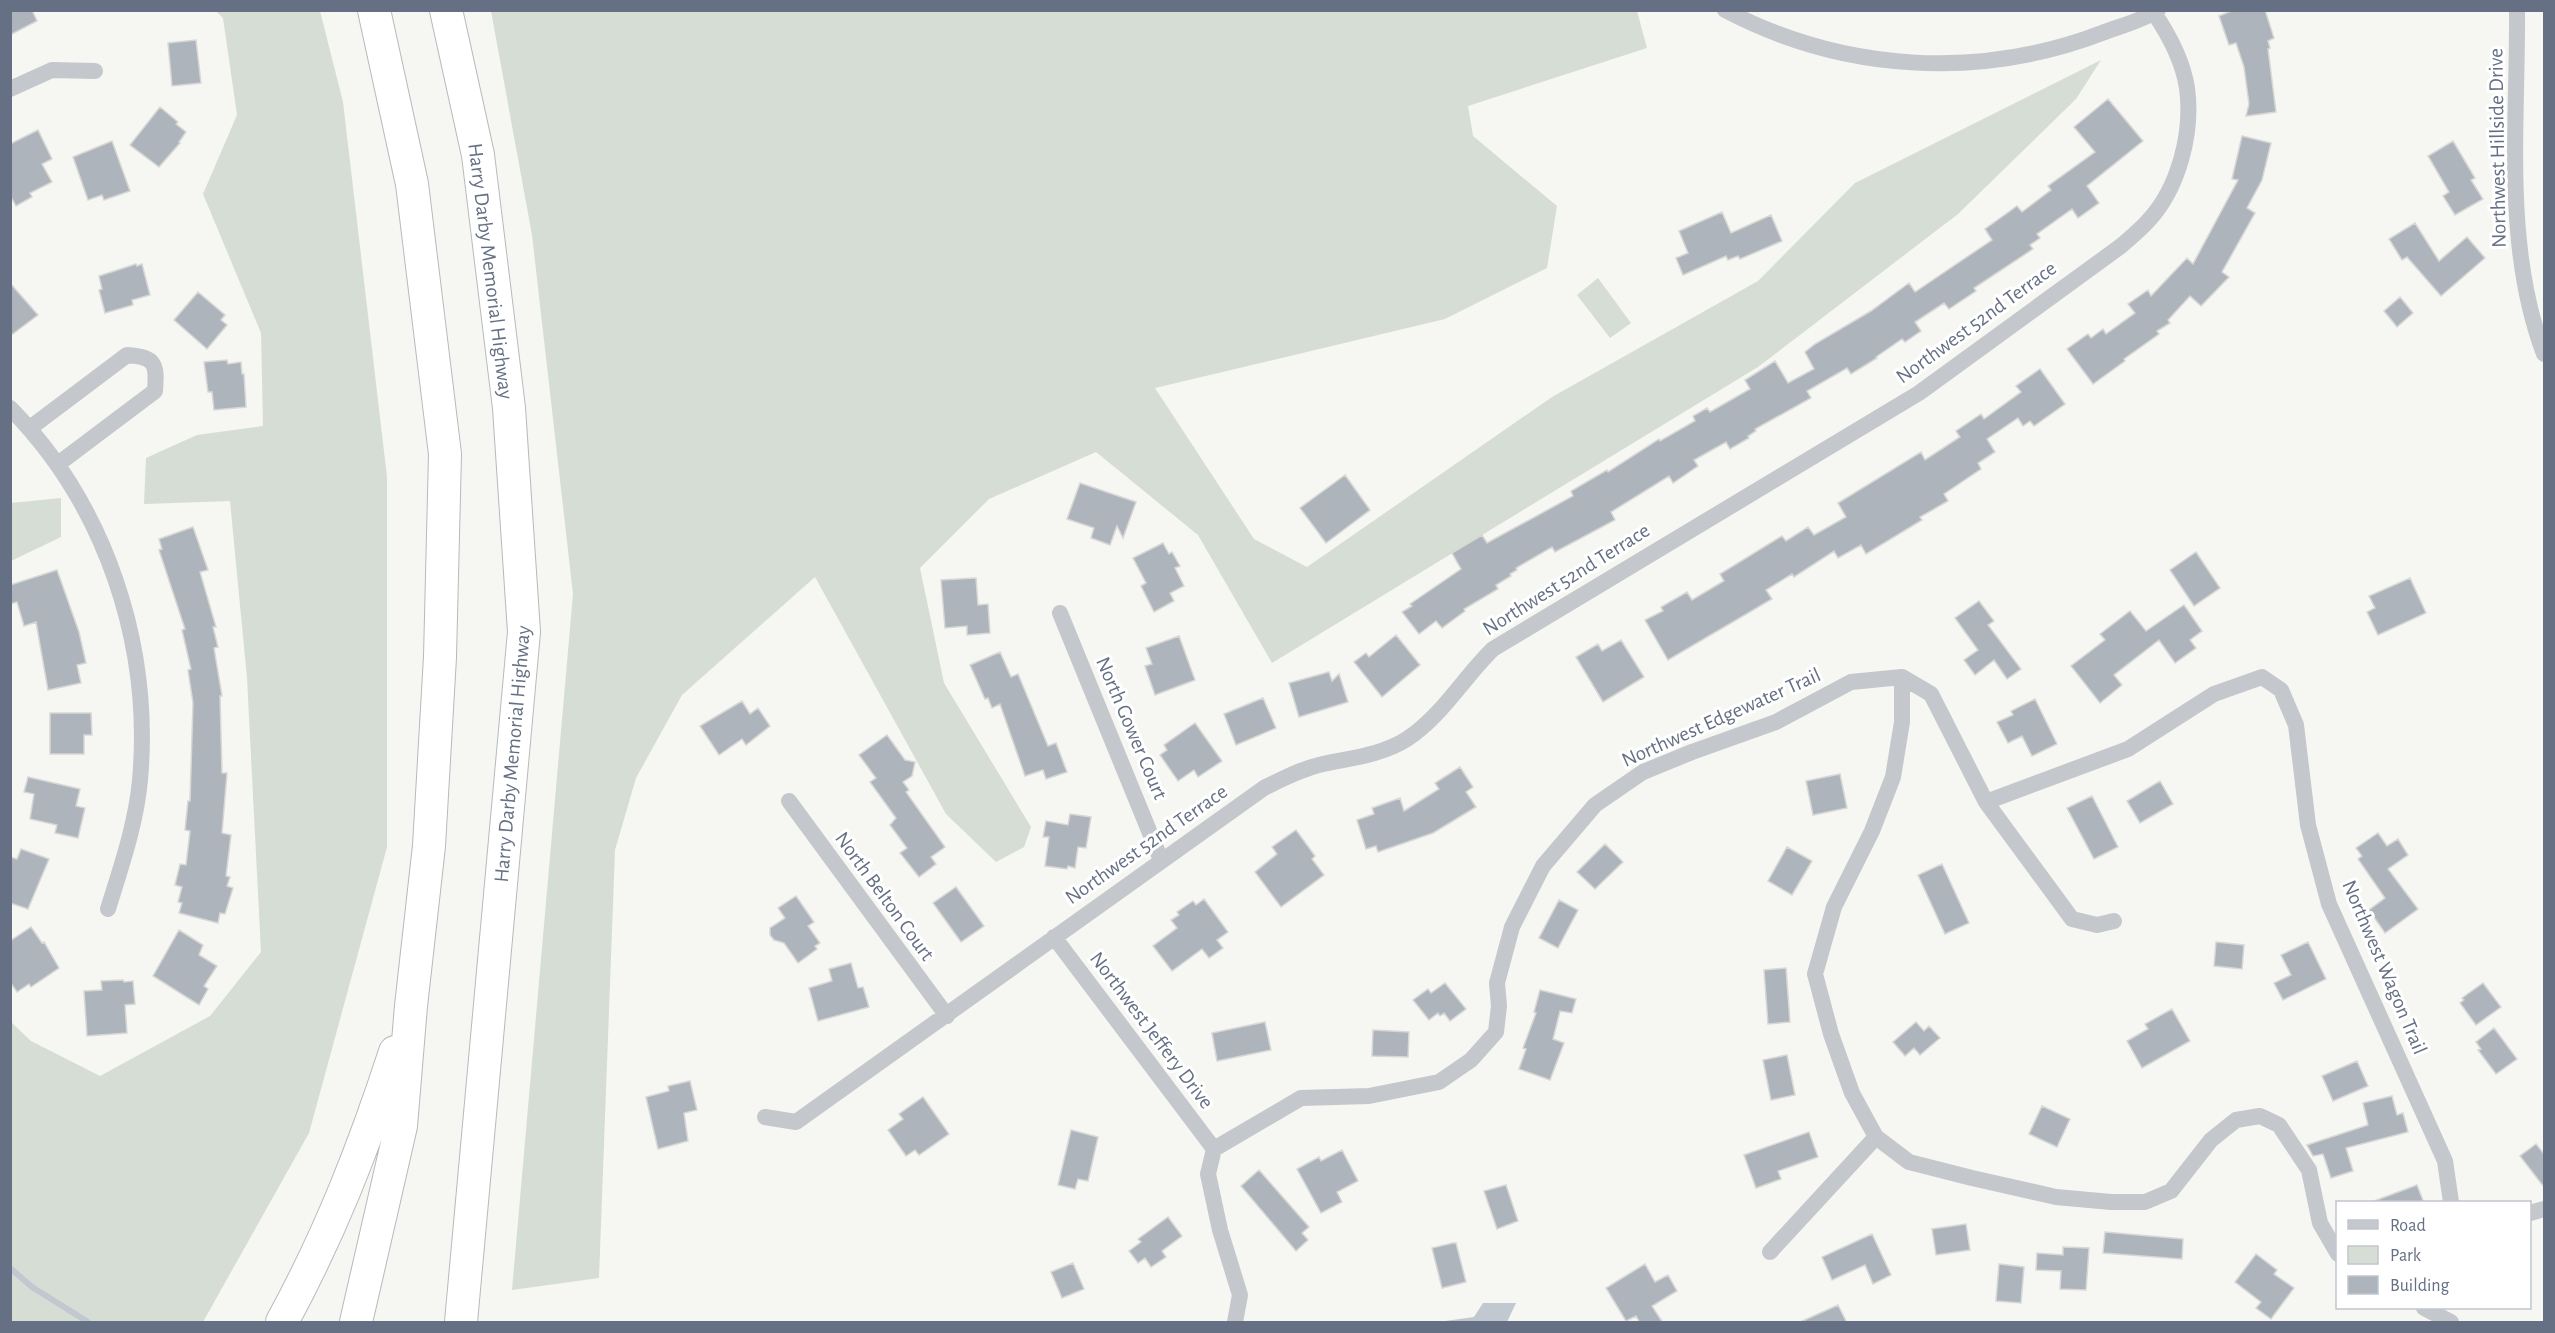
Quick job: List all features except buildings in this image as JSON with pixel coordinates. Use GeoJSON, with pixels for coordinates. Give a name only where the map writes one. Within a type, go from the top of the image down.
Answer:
{"type":"FeatureCollection","features":[{"type":"Feature","properties":{"kind":"highway"},"geometry":{"type":"LineString","coordinates":[[356,1323],[401,1126],[431,811],[440,657],[445,454],[412,184],[374,10]]}},
{"type":"Feature","properties":{"kind":"highway","name":"Harry Darby Memorial Highway"},"geometry":{"type":"LineString","coordinates":[[446,10],[478,155],[509,408],[524,632],[461,1323]]}},
{"type":"Feature","properties":{"kind":"highway"},"geometry":{"type":"LineString","coordinates":[[282,1323],[310,1271],[363,1148],[411,1006]]}},
{"type":"Feature","properties":{"kind":"street"},"geometry":{"type":"LineString","coordinates":[[1725,10],[1792,41],[1838,53],[1890,62],[1938,64],[2030,55],[2073,44],[2156,12]]}},
{"type":"Feature","properties":{"kind":"street","name":"Northwest Hillside Drive"},"geometry":{"type":"LineString","coordinates":[[2517,10],[2517,221],[2526,284],[2544,354]]}},
{"type":"Feature","properties":{"kind":"street","name":"Northwest 52nd Terrace"},"geometry":{"type":"LineString","coordinates":[[765,1117],[796,1122],[1264,788],[1292,774],[1319,765],[1363,757],[1407,739],[1442,708],[1493,649],[1919,393],[2121,246],[2150,220],[2167,194],[2179,166],[2186,137],[2188,110],[2185,78],[2156,12]]}},
{"type":"Feature","properties":{"kind":"street"},"geometry":{"type":"LineString","coordinates":[[10,89],[52,70],[95,71]]}},
{"type":"Feature","properties":{"kind":"street"},"geometry":{"type":"LineString","coordinates":[[30,428],[126,355],[140,356],[153,363],[157,370],[155,391],[58,464]]}},
{"type":"Feature","properties":{"kind":"street"},"geometry":{"type":"LineString","coordinates":[[10,408],[30,428],[58,464],[77,496],[111,566],[123,601],[138,675],[140,781],[133,820],[108,909]]}},
{"type":"Feature","properties":{"kind":"street","name":"North Gower Court"},"geometry":{"type":"LineString","coordinates":[[1060,613],[1161,860]]}},
{"type":"Feature","properties":{"kind":"street"},"geometry":{"type":"LineString","coordinates":[[1902,677],[1931,694],[1986,802],[2072,919],[2097,925],[2114,921]]}},
{"type":"Feature","properties":{"kind":"street"},"geometry":{"type":"LineString","coordinates":[[1902,677],[1902,722],[1893,777],[1872,831],[1834,907],[1815,974],[1831,1034],[1852,1093],[1876,1137],[1909,1162],[1972,1178],[2056,1197],[2111,1202],[2145,1202],[2171,1191],[2211,1140],[2236,1120],[2260,1116],[2279,1125],[2309,1170],[2320,1222],[2336,1252]]}},
{"type":"Feature","properties":{"kind":"street","name":"Northwest Edgewater Trail"},"geometry":{"type":"LineString","coordinates":[[1214,1149],[1301,1098],[1369,1096],[1439,1082],[1471,1060],[1496,1032],[1499,1006],[1497,983],[1512,927],[1543,866],[1595,805],[1643,772],[1776,722],[1851,682],[1902,677]]}},
{"type":"Feature","properties":{"kind":"street","name":"Northwest Wagon Trail"},"geometry":{"type":"LineString","coordinates":[[1986,802],[2128,749],[2214,694],[2262,677],[2281,690],[2296,725],[2308,825],[2329,904],[2445,1161],[2451,1201]]}},
{"type":"Feature","properties":{"kind":"street","name":"North Belton Court"},"geometry":{"type":"LineString","coordinates":[[789,801],[947,1016]]}},
{"type":"Feature","properties":{"kind":"street","name":"Northwest Jeffery Drive"},"geometry":{"type":"LineString","coordinates":[[1054,937],[1214,1149]]}},
{"type":"Feature","properties":{"kind":"street"},"geometry":{"type":"LineString","coordinates":[[1770,1252],[1876,1137]]}},
{"type":"Feature","properties":{"kind":"street"},"geometry":{"type":"LineString","coordinates":[[1214,1149],[1208,1174],[1220,1230],[1240,1294],[1235,1323]]}},
{"type":"Feature","properties":{"kind":"street"},"geometry":{"type":"LineString","coordinates":[[2426,1309],[2451,1323]]}},
{"type":"Feature","properties":{"kind":"green space"},"geometry":{"type":"Polygon","coordinates":[[[216,11],[320,11],[343,102],[387,477],[387,847],[309,1133],[203,1322],[11,1322],[11,1022],[31,1041],[100,1076],[210,1016],[261,952],[247,678],[230,501],[144,504],[146,458],[197,435],[263,426],[261,333],[203,194],[237,115],[223,18],[216,11]]]}},
{"type":"Feature","properties":{"kind":"green space"},"geometry":{"type":"Polygon","coordinates":[[[491,11],[1637,11],[1647,48],[1468,106],[1473,136],[1557,206],[1547,268],[1445,319],[1155,388],[1254,539],[1307,567],[1552,397],[1758,281],[1855,183],[2101,60],[2076,99],[1958,214],[1758,367],[1272,663],[1198,535],[1096,452],[989,499],[920,568],[944,683],[1031,827],[1024,847],[996,862],[946,814],[815,577],[682,695],[636,778],[615,850],[599,1278],[512,1290],[573,594],[532,235],[491,11]]]}},
{"type":"Feature","properties":{"kind":"green space"},"geometry":{"type":"Polygon","coordinates":[[[1598,278],[1631,323],[1610,338],[1577,295],[1598,278]]]}},
{"type":"Feature","properties":{"kind":"green space"},"geometry":{"type":"Polygon","coordinates":[[[61,498],[61,537],[11,561],[11,503],[61,498]]]}},
{"type":"Feature","properties":{"kind":"shaded area"},"geometry":{"type":"Polygon","coordinates":[[[1483,1303],[1516,1303],[1507,1322],[1438,1322],[1474,1317],[1483,1303]]]}},
{"type":"Feature","properties":{"kind":"waterway"},"geometry":{"type":"LineString","coordinates":[[10,1268],[32,1287],[88,1322]]}}]}
